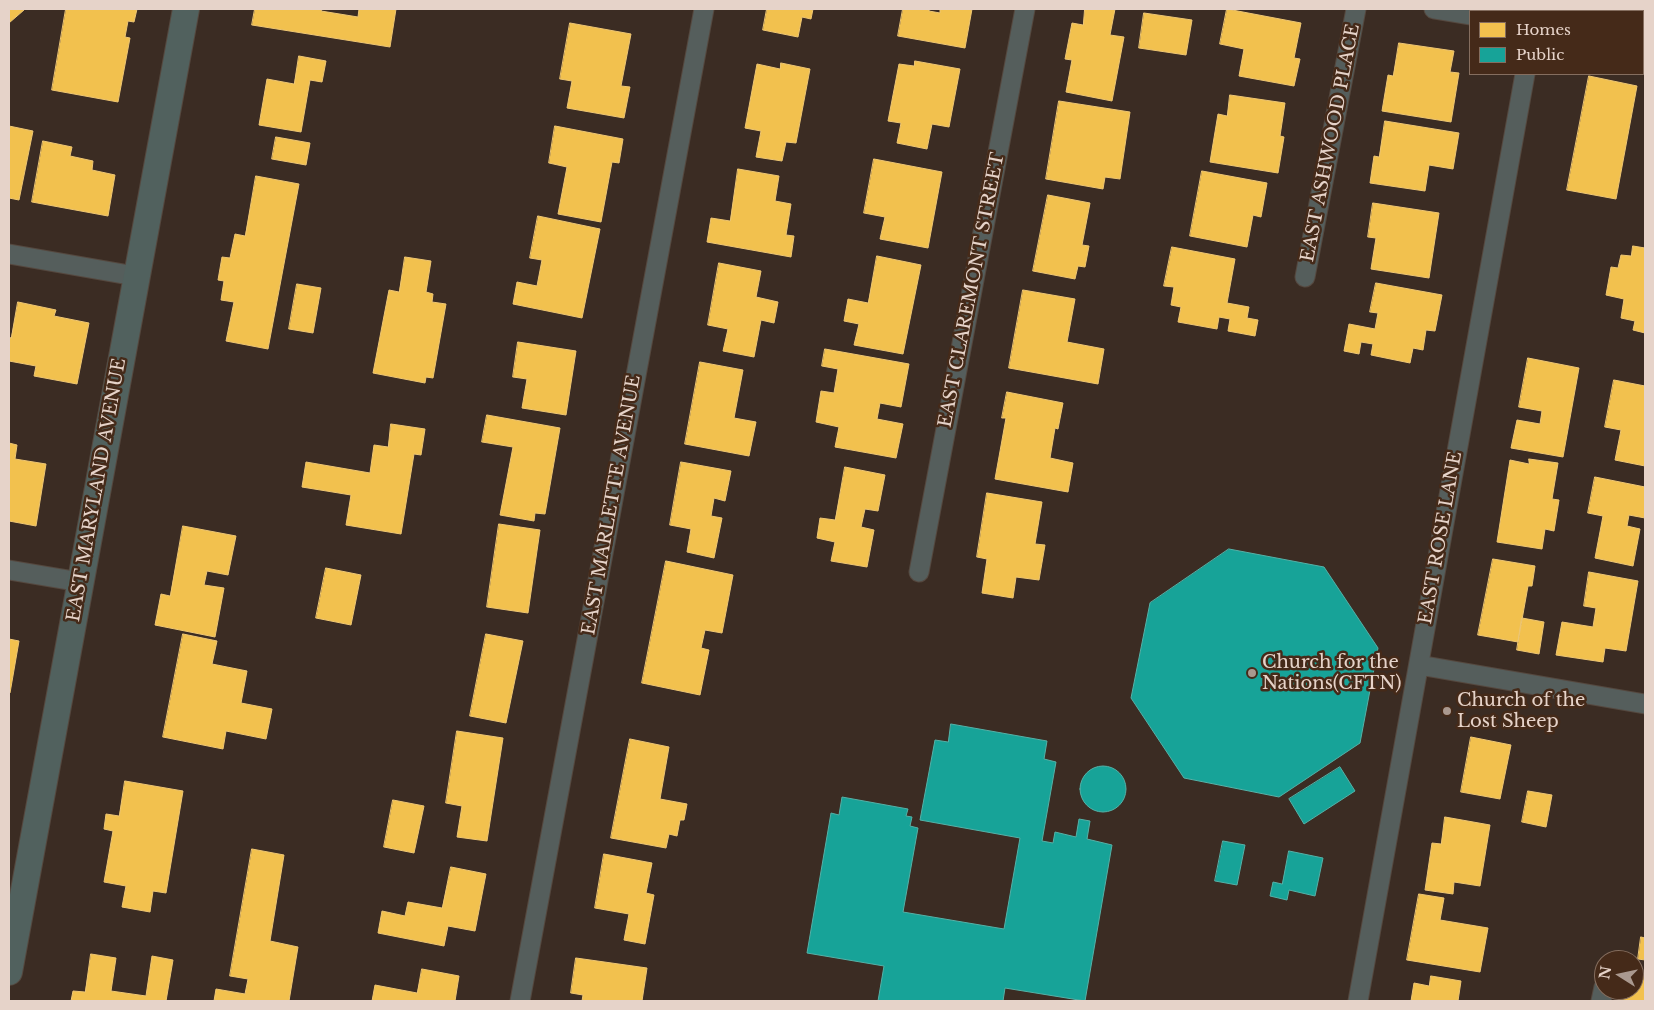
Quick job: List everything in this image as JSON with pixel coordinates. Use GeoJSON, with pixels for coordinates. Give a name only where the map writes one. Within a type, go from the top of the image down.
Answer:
{"type":"FeatureCollection","features":[{"type":"Feature","properties":{"kind":"street","name":"EAST MARYLAND AVENUE"},"geometry":{"type":"LineString","coordinates":[[9,972],[186,9]]}},
{"type":"Feature","properties":{"kind":"street","name":"EAST MARLETTE AVENUE"},"geometry":{"type":"LineString","coordinates":[[520,1001],[704,9]]}},
{"type":"Feature","properties":{"kind":"street","name":"EAST CLAREMONT STREET"},"geometry":{"type":"LineString","coordinates":[[919,572],[1025,9]]}},
{"type":"Feature","properties":{"kind":"street","name":"EAST ASHWOOD PLACE"},"geometry":{"type":"LineString","coordinates":[[1306,277],[1356,9]]}},
{"type":"Feature","properties":{"kind":"street"},"geometry":{"type":"LineString","coordinates":[[1434,9],[1469,15]]}},
{"type":"Feature","properties":{"kind":"street","name":"EAST ROSE LANE"},"geometry":{"type":"LineString","coordinates":[[1358,1001],[1525,75]]}},
{"type":"Feature","properties":{"kind":"street"},"geometry":{"type":"LineString","coordinates":[[9,254],[136,276]]}},
{"type":"Feature","properties":{"kind":"street"},"geometry":{"type":"LineString","coordinates":[[9,570],[80,582]]}},
{"type":"Feature","properties":{"kind":"street"},"geometry":{"type":"LineString","coordinates":[[1419,665],[1645,704]]}},
{"type":"Feature","properties":{"kind":"building: Homes"},"geometry":{"type":"Polygon","coordinates":[[[9,9],[22,9],[24,10],[9,23],[9,9]]]}},
{"type":"Feature","properties":{"kind":"building: Homes"},"geometry":{"type":"Polygon","coordinates":[[[66,9],[137,9],[134,22],[128,21],[125,37],[130,38],[118,102],[52,90],[66,9]]]}},
{"type":"Feature","properties":{"kind":"building: Homes"},"geometry":{"type":"Polygon","coordinates":[[[255,9],[322,9],[321,11],[358,17],[359,9],[396,9],[390,47],[252,25],[255,9]]]}},
{"type":"Feature","properties":{"kind":"building: Homes"},"geometry":{"type":"Polygon","coordinates":[[[767,9],[813,9],[811,19],[802,17],[798,37],[763,30],[767,9]]]}},
{"type":"Feature","properties":{"kind":"building: Homes"},"geometry":{"type":"Polygon","coordinates":[[[903,9],[929,9],[929,11],[940,13],[940,9],[972,9],[965,48],[898,36],[903,9]]]}},
{"type":"Feature","properties":{"kind":"building: Homes"},"geometry":{"type":"Polygon","coordinates":[[[1085,9],[1115,9],[1110,35],[1124,37],[1112,101],[1066,92],[1072,60],[1065,59],[1072,23],[1083,25],[1085,9]]]}},
{"type":"Feature","properties":{"kind":"building: Homes"},"geometry":{"type":"Polygon","coordinates":[[[1227,9],[1301,23],[1294,58],[1300,59],[1294,86],[1239,76],[1244,49],[1220,44],[1227,9]]]}},
{"type":"Feature","properties":{"kind":"building: Homes"},"geometry":{"type":"Polygon","coordinates":[[[1144,13],[1192,20],[1186,55],[1139,48],[1144,13]]]}},
{"type":"Feature","properties":{"kind":"building: Homes"},"geometry":{"type":"Polygon","coordinates":[[[570,23],[631,34],[621,86],[630,87],[624,118],[567,108],[572,81],[560,79],[570,23]]]}},
{"type":"Feature","properties":{"kind":"building: Homes"},"geometry":{"type":"Polygon","coordinates":[[[1399,43],[1454,51],[1450,72],[1459,73],[1451,122],[1382,111],[1388,75],[1393,76],[1399,43]]]}},
{"type":"Feature","properties":{"kind":"building: Homes"},"geometry":{"type":"Polygon","coordinates":[[[299,56],[326,61],[322,82],[310,80],[301,132],[259,125],[267,79],[294,84],[299,56]]]}},
{"type":"Feature","properties":{"kind":"building: Homes"},"geometry":{"type":"Polygon","coordinates":[[[915,61],[960,69],[949,127],[932,124],[927,149],[897,143],[901,123],[888,121],[899,64],[914,66],[915,61]]]}},
{"type":"Feature","properties":{"kind":"building: Homes"},"geometry":{"type":"Polygon","coordinates":[[[781,63],[810,69],[796,143],[786,142],[782,161],[756,157],[761,131],[745,128],[757,64],[780,69],[781,63]]]}},
{"type":"Feature","properties":{"kind":"building: Homes"},"geometry":{"type":"Polygon","coordinates":[[[1589,76],[1637,86],[1616,199],[1567,190],[1589,76]]]}},
{"type":"Feature","properties":{"kind":"building: Homes"},"geometry":{"type":"Polygon","coordinates":[[[1230,95],[1285,103],[1280,136],[1284,137],[1278,173],[1210,162],[1218,114],[1227,116],[1230,95]]]}},
{"type":"Feature","properties":{"kind":"building: Homes"},"geometry":{"type":"Polygon","coordinates":[[[1059,101],[1130,112],[1120,179],[1105,177],[1103,189],[1046,179],[1059,101]]]}},
{"type":"Feature","properties":{"kind":"building: Homes"},"geometry":{"type":"Polygon","coordinates":[[[1385,121],[1459,133],[1453,169],[1429,165],[1425,191],[1370,183],[1374,156],[1379,157],[1385,121]]]}},
{"type":"Feature","properties":{"kind":"building: Homes"},"geometry":{"type":"Polygon","coordinates":[[[9,126],[33,131],[19,200],[9,198],[9,126]]]}},
{"type":"Feature","properties":{"kind":"building: Homes"},"geometry":{"type":"Polygon","coordinates":[[[555,126],[623,139],[619,163],[612,162],[601,222],[558,214],[567,167],[549,163],[555,126]]]}},
{"type":"Feature","properties":{"kind":"building: Homes"},"geometry":{"type":"Polygon","coordinates":[[[276,137],[310,143],[306,165],[272,159],[276,137]]]}},
{"type":"Feature","properties":{"kind":"building: Homes"},"geometry":{"type":"Polygon","coordinates":[[[43,141],[72,147],[70,156],[93,161],[92,170],[115,175],[108,216],[32,202],[43,141]]]}},
{"type":"Feature","properties":{"kind":"building: Homes"},"geometry":{"type":"Polygon","coordinates":[[[874,159],[942,172],[928,248],[880,239],[885,217],[864,213],[874,159]]]}},
{"type":"Feature","properties":{"kind":"building: Homes"},"geometry":{"type":"Polygon","coordinates":[[[738,169],[779,176],[775,201],[791,204],[786,235],[794,236],[791,257],[707,242],[711,218],[730,221],[738,169]]]}},
{"type":"Feature","properties":{"kind":"building: Homes"},"geometry":{"type":"Polygon","coordinates":[[[1202,171],[1267,183],[1261,217],[1253,215],[1247,247],[1190,236],[1202,171]]]}},
{"type":"Feature","properties":{"kind":"building: Homes"},"geometry":{"type":"Polygon","coordinates":[[[256,176],[299,184],[268,349],[226,341],[234,302],[221,300],[224,281],[218,280],[222,257],[230,258],[235,234],[245,236],[256,176]]]}},
{"type":"Feature","properties":{"kind":"building: Homes"},"geometry":{"type":"Polygon","coordinates":[[[1048,195],[1090,203],[1082,245],[1089,246],[1085,267],[1078,266],[1075,279],[1033,271],[1048,195]]]}},
{"type":"Feature","properties":{"kind":"building: Homes"},"geometry":{"type":"Polygon","coordinates":[[[1373,203],[1439,213],[1429,278],[1371,269],[1376,238],[1368,237],[1373,203]]]}},
{"type":"Feature","properties":{"kind":"building: Homes"},"geometry":{"type":"Polygon","coordinates":[[[538,216],[600,229],[582,318],[513,304],[517,282],[537,286],[542,260],[530,258],[538,216]]]}},
{"type":"Feature","properties":{"kind":"building: Homes"},"geometry":{"type":"Polygon","coordinates":[[[1633,246],[1645,248],[1645,333],[1633,330],[1635,321],[1621,318],[1624,299],[1606,295],[1611,267],[1618,268],[1621,255],[1631,256],[1633,246]]]}},
{"type":"Feature","properties":{"kind":"building: Homes"},"geometry":{"type":"Polygon","coordinates":[[[1172,247],[1235,259],[1227,303],[1249,307],[1247,318],[1258,320],[1255,336],[1228,331],[1230,319],[1219,317],[1217,329],[1178,322],[1181,307],[1171,305],[1174,287],[1164,286],[1172,247]]]}},
{"type":"Feature","properties":{"kind":"building: Homes"},"geometry":{"type":"Polygon","coordinates":[[[877,256],[921,265],[903,354],[854,345],[859,324],[844,321],[848,299],[868,303],[877,256]]]}},
{"type":"Feature","properties":{"kind":"building: Homes"},"geometry":{"type":"Polygon","coordinates":[[[405,257],[431,261],[426,292],[433,294],[432,302],[446,304],[433,378],[426,377],[425,383],[373,373],[389,290],[399,292],[405,257]]]}},
{"type":"Feature","properties":{"kind":"building: Homes"},"geometry":{"type":"Polygon","coordinates":[[[719,263],[761,271],[756,297],[778,302],[774,323],[761,320],[754,357],[723,351],[728,329],[708,325],[719,263]]]}},
{"type":"Feature","properties":{"kind":"building: Homes"},"geometry":{"type":"Polygon","coordinates":[[[1376,283],[1442,295],[1435,331],[1426,330],[1423,350],[1413,348],[1410,363],[1371,355],[1373,344],[1361,342],[1359,354],[1344,351],[1349,324],[1375,329],[1378,313],[1370,312],[1376,283]]]}},
{"type":"Feature","properties":{"kind":"building: Homes"},"geometry":{"type":"Polygon","coordinates":[[[297,284],[321,288],[313,333],[289,329],[297,284]]]}},
{"type":"Feature","properties":{"kind":"building: Homes"},"geometry":{"type":"Polygon","coordinates":[[[1023,290],[1075,299],[1067,342],[1104,349],[1098,384],[1009,368],[1023,290]]]}},
{"type":"Feature","properties":{"kind":"building: Homes"},"geometry":{"type":"Polygon","coordinates":[[[18,302],[56,310],[54,316],[89,323],[77,384],[34,376],[36,366],[9,361],[9,337],[11,338],[18,302]]]}},
{"type":"Feature","properties":{"kind":"building: Homes"},"geometry":{"type":"Polygon","coordinates":[[[518,342],[576,351],[566,415],[522,408],[527,379],[513,377],[518,342]]]}},
{"type":"Feature","properties":{"kind":"building: Homes"},"geometry":{"type":"Polygon","coordinates":[[[825,349],[909,364],[901,407],[880,403],[877,419],[903,424],[896,458],[835,447],[839,427],[816,422],[821,391],[834,393],[838,369],[822,366],[825,349]]]}},
{"type":"Feature","properties":{"kind":"building: Homes"},"geometry":{"type":"Polygon","coordinates":[[[1528,358],[1579,368],[1563,457],[1511,448],[1517,420],[1540,424],[1542,411],[1519,407],[1528,358]]]}},
{"type":"Feature","properties":{"kind":"building: Homes"},"geometry":{"type":"Polygon","coordinates":[[[700,362],[743,370],[734,418],[756,422],[749,456],[685,444],[700,362]]]}},
{"type":"Feature","properties":{"kind":"building: Homes"},"geometry":{"type":"Polygon","coordinates":[[[1614,380],[1645,386],[1645,466],[1615,460],[1621,430],[1605,427],[1614,380]]]}},
{"type":"Feature","properties":{"kind":"building: Homes"},"geometry":{"type":"Polygon","coordinates":[[[1007,392],[1063,403],[1058,429],[1055,428],[1050,458],[1073,463],[1068,492],[995,479],[1006,418],[1002,418],[1007,392]]]}},
{"type":"Feature","properties":{"kind":"building: Homes"},"geometry":{"type":"Polygon","coordinates":[[[487,415],[560,428],[545,514],[535,513],[534,521],[500,515],[513,447],[482,442],[487,415]]]}},
{"type":"Feature","properties":{"kind":"building: Homes"},"geometry":{"type":"Polygon","coordinates":[[[391,424],[425,429],[421,455],[414,454],[401,534],[346,525],[351,495],[302,487],[306,462],[370,473],[374,445],[388,447],[391,424]]]}},
{"type":"Feature","properties":{"kind":"building: Homes"},"geometry":{"type":"Polygon","coordinates":[[[9,443],[17,445],[15,459],[46,464],[36,526],[9,521],[9,443]]]}},
{"type":"Feature","properties":{"kind":"building: Homes"},"geometry":{"type":"Polygon","coordinates":[[[1529,459],[1558,463],[1552,499],[1559,500],[1554,531],[1545,529],[1542,549],[1497,542],[1510,460],[1529,464],[1529,459]]]}},
{"type":"Feature","properties":{"kind":"building: Homes"},"geometry":{"type":"Polygon","coordinates":[[[681,462],[731,471],[725,501],[714,498],[711,516],[722,518],[714,558],[687,552],[691,529],[670,525],[681,462]]]}},
{"type":"Feature","properties":{"kind":"building: Homes"},"geometry":{"type":"Polygon","coordinates":[[[845,467],[885,475],[878,511],[865,509],[861,527],[874,530],[867,567],[831,561],[835,542],[817,538],[820,518],[835,520],[845,467]]]}},
{"type":"Feature","properties":{"kind":"building: Homes"},"geometry":{"type":"Polygon","coordinates":[[[1595,477],[1645,487],[1645,518],[1629,515],[1627,526],[1640,529],[1633,566],[1595,558],[1603,516],[1588,513],[1595,477]]]}},
{"type":"Feature","properties":{"kind":"building: Homes"},"geometry":{"type":"Polygon","coordinates":[[[987,493],[1042,502],[1035,544],[1045,545],[1039,580],[1016,577],[1013,598],[982,593],[987,559],[977,557],[987,493]]]}},
{"type":"Feature","properties":{"kind":"building: Homes"},"geometry":{"type":"Polygon","coordinates":[[[499,524],[540,530],[528,613],[487,607],[499,524]]]}},
{"type":"Feature","properties":{"kind":"building: Homes"},"geometry":{"type":"Polygon","coordinates":[[[183,526],[236,536],[228,575],[207,571],[204,585],[224,588],[215,637],[155,625],[161,594],[170,596],[183,526]]]}},
{"type":"Feature","properties":{"kind":"building: Homes"},"geometry":{"type":"Polygon","coordinates":[[[1493,559],[1535,566],[1532,586],[1528,586],[1518,642],[1478,635],[1493,559]]]}},
{"type":"Feature","properties":{"kind":"building: Homes"},"geometry":{"type":"Polygon","coordinates":[[[666,561],[733,575],[722,633],[705,630],[701,648],[709,650],[700,695],[642,683],[666,561]]]}},
{"type":"Feature","properties":{"kind":"building: Homes"},"geometry":{"type":"Polygon","coordinates":[[[326,568],[361,575],[351,625],[316,618],[326,568]]]}},
{"type":"Feature","properties":{"kind":"building: Homes"},"geometry":{"type":"Polygon","coordinates":[[[1589,572],[1638,581],[1626,651],[1605,648],[1603,662],[1556,655],[1562,622],[1593,627],[1596,608],[1584,606],[1589,572]]]}},
{"type":"Feature","properties":{"kind":"building: Homes"},"geometry":{"type":"Polygon","coordinates":[[[1522,618],[1544,622],[1539,654],[1517,650],[1522,618]]]}},
{"type":"Feature","properties":{"kind":"building: Homes"},"geometry":{"type":"Polygon","coordinates":[[[183,634],[217,641],[212,664],[247,671],[241,703],[272,709],[266,739],[226,731],[223,749],[163,737],[183,634]]]}},
{"type":"Feature","properties":{"kind":"building: Homes"},"geometry":{"type":"Polygon","coordinates":[[[486,634],[523,641],[506,723],[470,716],[486,634]]]}},
{"type":"Feature","properties":{"kind":"building: Homes"},"geometry":{"type":"Polygon","coordinates":[[[9,639],[19,641],[10,693],[9,693],[9,639]]]}},
{"type":"Feature","properties":{"kind":"building: Homes"},"geometry":{"type":"Polygon","coordinates":[[[457,731],[503,738],[487,841],[457,837],[462,806],[446,803],[457,731]]]}},
{"type":"Feature","properties":{"kind":"building: Homes"},"geometry":{"type":"Polygon","coordinates":[[[1471,737],[1511,745],[1500,799],[1461,792],[1471,737]]]}},
{"type":"Feature","properties":{"kind":"building: Homes"},"geometry":{"type":"Polygon","coordinates":[[[630,739],[669,747],[660,799],[687,804],[684,820],[680,820],[677,836],[669,834],[666,848],[611,838],[630,739]]]}},
{"type":"Feature","properties":{"kind":"building: Homes"},"geometry":{"type":"Polygon","coordinates":[[[125,781],[183,791],[166,893],[153,891],[150,912],[122,907],[126,886],[104,882],[113,831],[104,829],[106,814],[119,816],[125,781]]]}},
{"type":"Feature","properties":{"kind":"building: Homes"},"geometry":{"type":"Polygon","coordinates":[[[1528,791],[1552,795],[1546,827],[1522,822],[1528,791]]]}},
{"type":"Feature","properties":{"kind":"building: Homes"},"geometry":{"type":"Polygon","coordinates":[[[393,800],[424,806],[414,853],[384,847],[393,800]]]}},
{"type":"Feature","properties":{"kind":"building: Homes"},"geometry":{"type":"Polygon","coordinates":[[[1445,817],[1490,825],[1480,886],[1454,882],[1453,894],[1425,890],[1432,843],[1441,844],[1445,817]]]}},
{"type":"Feature","properties":{"kind":"building: Homes"},"geometry":{"type":"Polygon","coordinates":[[[252,849],[284,855],[270,941],[298,947],[289,1001],[214,1001],[216,989],[245,994],[248,979],[230,976],[252,849]]]}},
{"type":"Feature","properties":{"kind":"building: Homes"},"geometry":{"type":"Polygon","coordinates":[[[604,854],[652,863],[646,893],[654,895],[645,944],[624,940],[629,914],[595,908],[604,854]]]}},
{"type":"Feature","properties":{"kind":"building: Homes"},"geometry":{"type":"Polygon","coordinates":[[[451,867],[486,874],[475,931],[448,926],[444,946],[378,933],[382,911],[405,916],[408,902],[442,908],[451,867]]]}},
{"type":"Feature","properties":{"kind":"building: Homes"},"geometry":{"type":"Polygon","coordinates":[[[1419,894],[1444,898],[1440,920],[1488,928],[1480,972],[1407,960],[1419,894]]]}},
{"type":"Feature","properties":{"kind":"building: Homes"},"geometry":{"type":"Polygon","coordinates":[[[1641,937],[1645,938],[1645,960],[1644,950],[1639,950],[1641,937]]]}},
{"type":"Feature","properties":{"kind":"building: Homes"},"geometry":{"type":"Polygon","coordinates":[[[91,954],[116,958],[111,991],[146,996],[152,956],[173,960],[166,1001],[71,1001],[73,991],[85,992],[91,954]]]}},
{"type":"Feature","properties":{"kind":"building: Homes"},"geometry":{"type":"Polygon","coordinates":[[[576,958],[647,968],[642,1001],[582,1001],[583,995],[571,993],[576,958]]]}},
{"type":"Feature","properties":{"kind":"building: Homes"},"geometry":{"type":"Polygon","coordinates":[[[422,969],[459,976],[455,1001],[372,1001],[375,985],[417,993],[422,969]]]}},
{"type":"Feature","properties":{"kind":"building: Homes"},"geometry":{"type":"Polygon","coordinates":[[[1431,976],[1461,981],[1458,1001],[1411,1001],[1414,983],[1429,986],[1431,976]]]}},
{"type":"Feature","properties":{"kind":"building: Homes"},"geometry":{"type":"Polygon","coordinates":[[[1645,976],[1645,1001],[1618,1001],[1644,1000],[1645,976]]]}},
{"type":"Feature","properties":{"kind":"building: Public"},"geometry":{"type":"Polygon","coordinates":[[[1229,549],[1324,567],[1378,648],[1360,743],[1279,797],[1184,778],[1131,698],[1150,603],[1229,549]]]}},
{"type":"Feature","properties":{"kind":"building: Public"},"geometry":{"type":"Polygon","coordinates":[[[951,724],[1047,741],[1044,759],[1056,762],[1042,841],[1053,843],[1055,832],[1076,837],[1079,819],[1090,821],[1087,839],[1112,845],[1085,1001],[1005,988],[1003,1001],[878,1001],[884,966],[807,953],[831,813],[839,815],[842,797],[908,809],[906,816],[912,817],[910,826],[918,828],[903,912],[1004,929],[1020,838],[920,820],[935,740],[948,742],[951,724]]]}},
{"type":"Feature","properties":{"kind":"building: Public"},"geometry":{"type":"Polygon","coordinates":[[[1103,766],[1116,770],[1122,776],[1126,789],[1122,802],[1116,808],[1103,812],[1090,808],[1084,802],[1080,789],[1084,776],[1090,770],[1103,766]]]}},
{"type":"Feature","properties":{"kind":"building: Public"},"geometry":{"type":"Polygon","coordinates":[[[1340,767],[1355,791],[1304,824],[1289,799],[1340,767]]]}},
{"type":"Feature","properties":{"kind":"building: Public"},"geometry":{"type":"Polygon","coordinates":[[[1223,841],[1245,845],[1237,885],[1215,881],[1223,841]]]}},
{"type":"Feature","properties":{"kind":"building: Public"},"geometry":{"type":"Polygon","coordinates":[[[1289,851],[1323,858],[1315,896],[1289,890],[1287,900],[1270,896],[1273,882],[1282,884],[1289,851]]]}},
{"type":"Feature","properties":{"kind":"place","name":"Church for the Nations(CFTN)"},"geometry":{"type":"Point","coordinates":[1252,673]}},
{"type":"Feature","properties":{"kind":"place","name":"Church of the Lost Sheep"},"geometry":{"type":"Point","coordinates":[1447,711]}}]}
